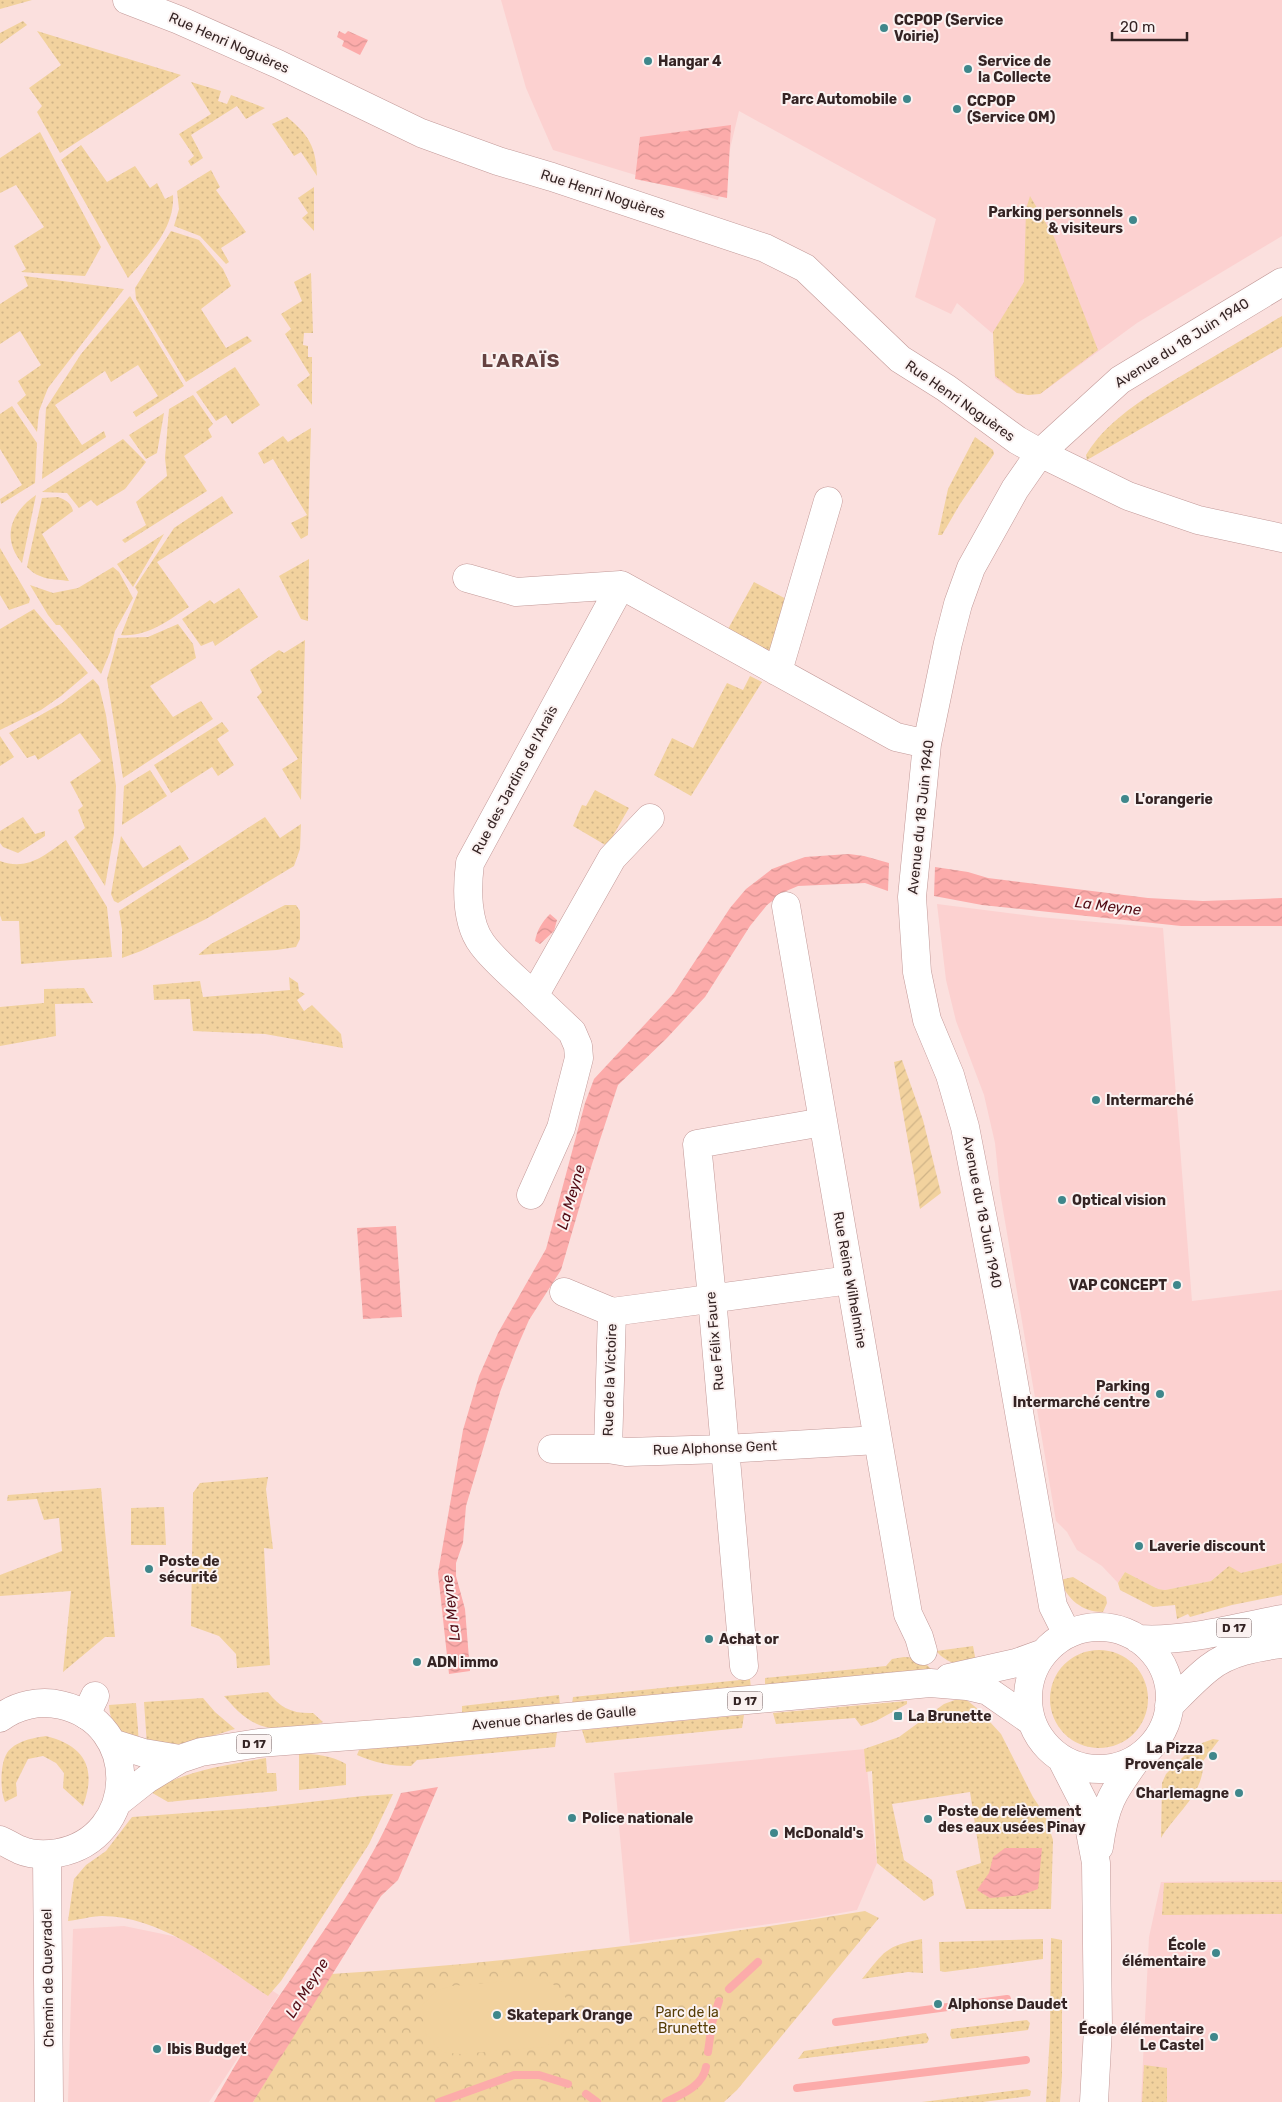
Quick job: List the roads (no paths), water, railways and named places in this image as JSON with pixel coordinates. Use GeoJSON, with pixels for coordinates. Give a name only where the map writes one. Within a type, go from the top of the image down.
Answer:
{"type":"FeatureCollection","features":[{"type":"Feature","properties":{"kind":"street","name":"Rue Henri Noguères"},"geometry":{"type":"LineString","coordinates":[[127,0],[179,20],[278,64],[421,133],[498,161],[552,177],[764,248],[805,268],[900,359],[946,388],[1017,440],[1040,454],[1070,470],[1128,496],[1198,520],[1282,538]]}},
{"type":"Feature","properties":{"kind":"street","name":"Avenue du 18 Juin 1940"},"geometry":{"type":"LineString","coordinates":[[1067,1634],[1053,1606],[1003,1323],[965,1127],[950,1075],[927,1020],[917,972],[912,896],[914,856],[927,744],[948,643],[958,604],[971,568],[1010,497],[1040,454],[1120,380],[1282,282]]}},
{"type":"Feature","properties":{"kind":"street"},"geometry":{"type":"LineString","coordinates":[[776,671],[781,661],[828,501]]}},
{"type":"Feature","properties":{"kind":"street"},"geometry":{"type":"LineString","coordinates":[[467,578],[516,592],[620,585],[896,737],[927,744]]}},
{"type":"Feature","properties":{"kind":"street","name":"Rue des Jardins de l'Araïs"},"geometry":{"type":"LineString","coordinates":[[531,1195],[560,1128],[579,1058],[578,1046],[572,1032],[481,944],[473,924],[467,891],[470,862],[620,585]]}},
{"type":"Feature","properties":{"kind":"street"},"geometry":{"type":"LineString","coordinates":[[534,996],[612,858],[650,818]]}},
{"type":"Feature","properties":{"kind":"street","name":"Rue Reine Wilhelmine"},"geometry":{"type":"LineString","coordinates":[[786,906],[908,1614],[920,1637],[923,1651]]}},
{"type":"Feature","properties":{"kind":"street","name":"Rue Félix Faure"},"geometry":{"type":"LineString","coordinates":[[744,1666],[697,1144],[823,1122]]}},
{"type":"Feature","properties":{"kind":"street","name":"Rue de la Victoire"},"geometry":{"type":"LineString","coordinates":[[564,1292],[612,1312],[850,1280]]}},
{"type":"Feature","properties":{"kind":"street","name":"Rue de la Victoire"},"geometry":{"type":"LineString","coordinates":[[608,1448],[612,1312]]}},
{"type":"Feature","properties":{"kind":"street","name":"Rue Alphonse Gent"},"geometry":{"type":"LineString","coordinates":[[552,1449],[608,1448],[626,1452],[724,1449],[878,1440]]}},
{"type":"Feature","properties":{"kind":"street","name":"D 17"},"geometry":{"type":"LineString","coordinates":[[1138,1639],[1163,1641],[1187,1638],[1282,1619]]}},
{"type":"Feature","properties":{"kind":"street","name":"D 17"},"geometry":{"type":"LineString","coordinates":[[1105,1627],[1124,1632],[1138,1639],[1150,1649],[1166,1675],[1169,1690],[1169,1706],[1164,1730],[1152,1746],[1137,1759],[1117,1766],[1098,1769],[1080,1767],[1062,1760],[1048,1749],[1038,1736],[1031,1721],[1027,1703],[1028,1685],[1034,1668],[1054,1642],[1067,1634],[1085,1628],[1105,1627]]}},
{"type":"Feature","properties":{"kind":"street","name":"D 17"},"geometry":{"type":"LineString","coordinates":[[1169,1706],[1209,1667],[1228,1656],[1277,1644]]}},
{"type":"Feature","properties":{"kind":"street","name":"Avenue Charles de Gaulle"},"geometry":{"type":"LineString","coordinates":[[118,1802],[147,1779],[180,1759],[201,1752],[285,1740],[417,1731],[930,1683],[1016,1663],[1044,1653]]}},
{"type":"Feature","properties":{"kind":"street","name":"Avenue Charles de Gaulle"},"geometry":{"type":"LineString","coordinates":[[930,1683],[967,1686],[988,1691],[1031,1721]]}},
{"type":"Feature","properties":{"kind":"street","name":"D 17"},"geometry":{"type":"LineString","coordinates":[[0,1718],[19,1707],[36,1703],[53,1703],[70,1707],[91,1705],[120,1762],[121,1782],[118,1802],[107,1823],[90,1840],[70,1850],[47,1855],[22,1851],[0,1840]]}},
{"type":"Feature","properties":{"kind":"street","name":"Avenue Charles de Gaulle"},"geometry":{"type":"LineString","coordinates":[[112,1743],[144,1753],[180,1759]]}},
{"type":"Feature","properties":{"kind":"street"},"geometry":{"type":"LineString","coordinates":[[1096,1863],[1108,1802],[1119,1783],[1137,1759]]}},
{"type":"Feature","properties":{"kind":"street"},"geometry":{"type":"LineString","coordinates":[[1062,1760],[1085,1805],[1096,1863],[1098,2028],[1094,2102]]}},
{"type":"Feature","properties":{"kind":"street","name":"Chemin de Queyradel"},"geometry":{"type":"LineString","coordinates":[[47,1855],[49,2102]]}},
{"type":"Feature","properties":{"kind":"water"},"geometry":{"type":"Polygon","coordinates":[[[339,31],[345,34],[348,31],[368,40],[360,55],[342,46],[344,41],[337,37],[339,31]]]}},
{"type":"Feature","properties":{"kind":"water"},"geometry":{"type":"Polygon","coordinates":[[[731,125],[727,198],[635,179],[640,137],[731,125]]]}},
{"type":"Feature","properties":{"kind":"water","name":"La Meyne"},"geometry":{"type":"Polygon","coordinates":[[[849,854],[889,863],[888,891],[865,883],[798,886],[784,892],[767,905],[750,926],[705,997],[666,1039],[618,1085],[592,1164],[561,1270],[529,1320],[515,1352],[500,1392],[466,1506],[463,1543],[456,1563],[456,1576],[465,1609],[470,1671],[449,1674],[438,1573],[463,1430],[479,1376],[498,1333],[546,1249],[585,1103],[594,1079],[674,993],[730,908],[746,889],[772,869],[805,857],[849,854]]]}},
{"type":"Feature","properties":{"kind":"water","name":"La Meyne"},"geometry":{"type":"Polygon","coordinates":[[[935,867],[968,872],[988,878],[1148,898],[1203,901],[1282,898],[1282,926],[1181,926],[982,905],[934,896],[935,867]]]}},
{"type":"Feature","properties":{"kind":"water"},"geometry":{"type":"Polygon","coordinates":[[[550,914],[557,920],[554,931],[540,944],[535,941],[537,933],[542,923],[550,914]]]}},
{"type":"Feature","properties":{"kind":"water"},"geometry":{"type":"Polygon","coordinates":[[[396,1226],[402,1317],[363,1319],[357,1228],[396,1226]]]}},
{"type":"Feature","properties":{"kind":"water","name":"La Meyne"},"geometry":{"type":"Polygon","coordinates":[[[438,1787],[398,1880],[381,1896],[253,2102],[214,2102],[262,2022],[366,1864],[391,1817],[401,1793],[438,1787]]]}},
{"type":"Feature","properties":{"kind":"water"},"geometry":{"type":"Polygon","coordinates":[[[1005,1848],[1042,1848],[1038,1889],[1022,1895],[990,1898],[977,1890],[989,1873],[993,1857],[1005,1848]]]}},
{"type":"Feature","properties":{"kind":"waterway"},"geometry":{"type":"LineString","coordinates":[[729,1989],[758,1962]]}},
{"type":"Feature","properties":{"kind":"waterway"},"geometry":{"type":"LineString","coordinates":[[836,2022],[1007,1999]]}},
{"type":"Feature","properties":{"kind":"waterway"},"geometry":{"type":"LineString","coordinates":[[708,2052],[712,2023],[719,2001]]}},
{"type":"Feature","properties":{"kind":"waterway"},"geometry":{"type":"LineString","coordinates":[[797,2088],[1026,2060]]}},
{"type":"Feature","properties":{"kind":"waterway"},"geometry":{"type":"LineString","coordinates":[[666,2102],[691,2089],[701,2079],[706,2067]]}},
{"type":"Feature","properties":{"kind":"waterway"},"geometry":{"type":"LineString","coordinates":[[439,2102],[514,2075],[539,2075],[568,2084]]}},
{"type":"Feature","properties":{"kind":"waterway"},"geometry":{"type":"LineString","coordinates":[[586,2094],[597,2102]]}},
{"type":"Feature","properties":{"kind":"place","name":"CCPOP (Service Voirie)"},"geometry":{"type":"Point","coordinates":[884,28]}},
{"type":"Feature","properties":{"kind":"place","name":"Hangar 4"},"geometry":{"type":"Point","coordinates":[648,61]}},
{"type":"Feature","properties":{"kind":"place","name":"Service de la Collecte"},"geometry":{"type":"Point","coordinates":[968,69]}},
{"type":"Feature","properties":{"kind":"place","name":"Parc Automobile"},"geometry":{"type":"Point","coordinates":[907,99]}},
{"type":"Feature","properties":{"kind":"place","name":"CCPOP (Service OM)"},"geometry":{"type":"Point","coordinates":[957,109]}},
{"type":"Feature","properties":{"kind":"place","name":"Parking personnels & visiteurs"},"geometry":{"type":"Point","coordinates":[1133,220]}},
{"type":"Feature","properties":{"kind":"place","name":"L'orangerie"},"geometry":{"type":"Point","coordinates":[1125,799]}},
{"type":"Feature","properties":{"kind":"place","name":"Intermarché"},"geometry":{"type":"Point","coordinates":[1096,1100]}},
{"type":"Feature","properties":{"kind":"place","name":"Optical vision"},"geometry":{"type":"Point","coordinates":[1062,1200]}},
{"type":"Feature","properties":{"kind":"place","name":"VAP CONCEPT"},"geometry":{"type":"Point","coordinates":[1177,1285]}},
{"type":"Feature","properties":{"kind":"place","name":"Parking Intermarché centre"},"geometry":{"type":"Point","coordinates":[1160,1394]}},
{"type":"Feature","properties":{"kind":"place","name":"Laverie discount"},"geometry":{"type":"Point","coordinates":[1139,1546]}},
{"type":"Feature","properties":{"kind":"place","name":"Poste de sécurité"},"geometry":{"type":"Point","coordinates":[149,1569]}},
{"type":"Feature","properties":{"kind":"place","name":"Achat or"},"geometry":{"type":"Point","coordinates":[709,1639]}},
{"type":"Feature","properties":{"kind":"place","name":"ADN immo"},"geometry":{"type":"Point","coordinates":[417,1662]}},
{"type":"Feature","properties":{"kind":"place","name":"La Brunette"},"geometry":{"type":"Point","coordinates":[898,1716]}},
{"type":"Feature","properties":{"kind":"place","name":"La Pizza Provençale"},"geometry":{"type":"Point","coordinates":[1213,1756]}},
{"type":"Feature","properties":{"kind":"place","name":"Charlemagne"},"geometry":{"type":"Point","coordinates":[1239,1793]}},
{"type":"Feature","properties":{"kind":"place","name":"Police nationale"},"geometry":{"type":"Point","coordinates":[572,1818]}},
{"type":"Feature","properties":{"kind":"place","name":"Poste de relèvement des eaux usées Pinay"},"geometry":{"type":"Point","coordinates":[928,1819]}},
{"type":"Feature","properties":{"kind":"place","name":"McDonald's"},"geometry":{"type":"Point","coordinates":[774,1833]}},
{"type":"Feature","properties":{"kind":"place","name":"École élémentaire"},"geometry":{"type":"Point","coordinates":[1216,1953]}},
{"type":"Feature","properties":{"kind":"place","name":"Alphonse Daudet"},"geometry":{"type":"Point","coordinates":[938,2004]}},
{"type":"Feature","properties":{"kind":"place","name":"Skatepark Orange"},"geometry":{"type":"Point","coordinates":[497,2015]}},
{"type":"Feature","properties":{"kind":"place","name":"École élémentaire Le Castel"},"geometry":{"type":"Point","coordinates":[1214,2037]}},
{"type":"Feature","properties":{"kind":"place","name":"Ibis Budget"},"geometry":{"type":"Point","coordinates":[157,2049]}},
{"type":"Feature","properties":{"kind":"district","name":"L'ARAÏS"},"geometry":{"type":"Point","coordinates":[521,360]}},
{"type":"Feature","properties":{"kind":"park label","name":"Parc de la Brunette"},"geometry":{"type":"Point","coordinates":[687,2020]}}]}
